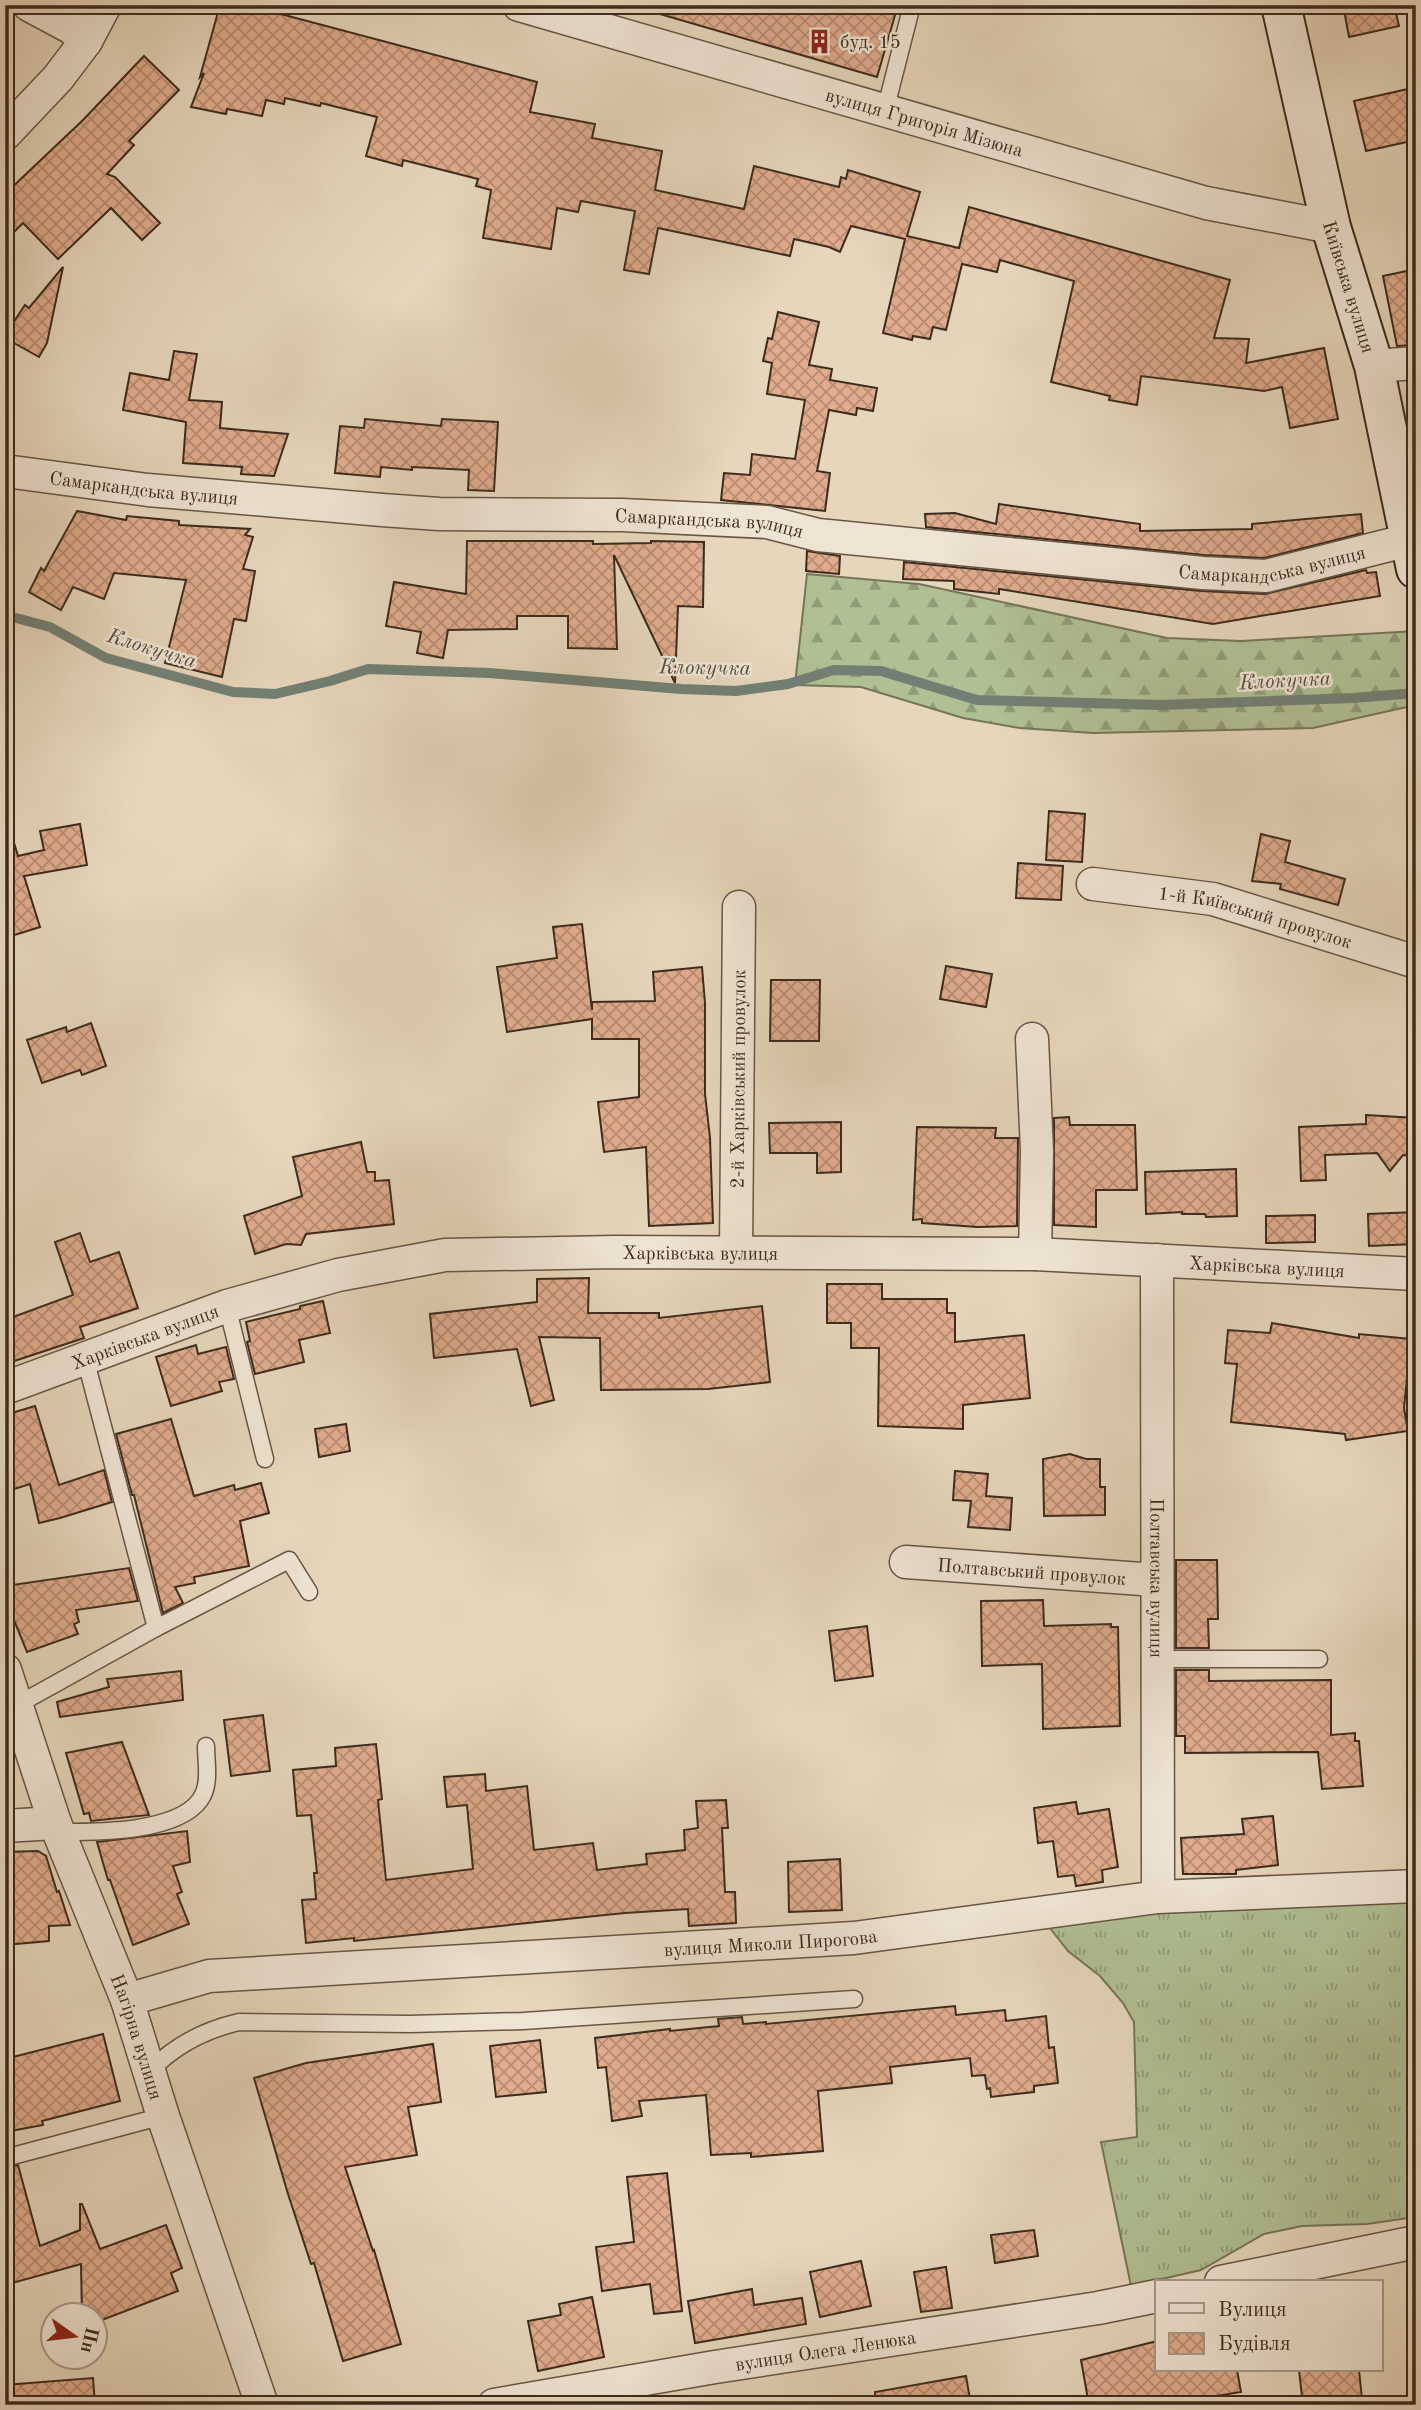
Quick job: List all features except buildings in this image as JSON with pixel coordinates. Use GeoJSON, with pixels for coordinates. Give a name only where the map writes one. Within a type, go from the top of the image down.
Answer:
{"type":"FeatureCollection","features":[{"type":"Feature","properties":{"kind":"street"},"geometry":{"type":"LineString","coordinates":[[29,5],[72,28],[86,41]]}},
{"type":"Feature","properties":{"kind":"street"},"geometry":{"type":"LineString","coordinates":[[5,134],[58,78],[86,41],[105,5]]}},
{"type":"Feature","properties":{"kind":"street","name":"вулиця Григорія Мізюна"},"geometry":{"type":"LineString","coordinates":[[519,5],[1206,203],[1331,227]]}},
{"type":"Feature","properties":{"kind":"street","name":"Київська вулиця"},"geometry":{"type":"LineString","coordinates":[[1281,5],[1331,227],[1374,366],[1412,554]]}},
{"type":"Feature","properties":{"kind":"street"},"geometry":{"type":"LineString","coordinates":[[1374,366],[1416,363]]}},
{"type":"Feature","properties":{"kind":"street","name":"Самаркандська вулиця"},"geometry":{"type":"LineString","coordinates":[[5,471],[148,490],[439,514],[622,515],[767,522],[818,535],[1203,573],[1266,576],[1412,554]]}},
{"type":"Feature","properties":{"kind":"street","name":"1-й Київський провулок"},"geometry":{"type":"LineString","coordinates":[[1093,884],[1213,899],[1416,962]]}},
{"type":"Feature","properties":{"kind":"street","name":"2-й Харківський провулок"},"geometry":{"type":"LineString","coordinates":[[736,1252],[739,907]]}},
{"type":"Feature","properties":{"kind":"street"},"geometry":{"type":"LineString","coordinates":[[1031,1040],[1037,1151],[1035,1254]]}},
{"type":"Feature","properties":{"kind":"street","name":"Харківська вулиця"},"geometry":{"type":"LineString","coordinates":[[5,1388],[227,1306],[338,1275],[445,1255],[736,1252],[1035,1254],[1416,1274]]}},
{"type":"Feature","properties":{"kind":"street","name":"Полтавська вулиця"},"geometry":{"type":"LineString","coordinates":[[1157,1260],[1158,1897]]}},
{"type":"Feature","properties":{"kind":"street","name":"Полтавський провулок"},"geometry":{"type":"LineString","coordinates":[[906,1562],[1156,1580]]}},
{"type":"Feature","properties":{"kind":"street","name":"Нагірна вулиця"},"geometry":{"type":"LineString","coordinates":[[5,1670],[57,1827],[127,2000],[163,2116],[262,2405]]}},
{"type":"Feature","properties":{"kind":"street"},"geometry":{"type":"LineString","coordinates":[[5,1826],[57,1827]]}},
{"type":"Feature","properties":{"kind":"street","name":"вулиця Миколи Пирогова"},"geometry":{"type":"LineString","coordinates":[[127,2000],[209,1976],[854,1938],[1158,1897],[1416,1886]]}},
{"type":"Feature","properties":{"kind":"street"},"geometry":{"type":"LineString","coordinates":[[1231,2280],[1416,2242]]}},
{"type":"Feature","properties":{"kind":"street","name":"вулиця Олега Ленюка"},"geometry":{"type":"LineString","coordinates":[[494,2405],[715,2367],[1098,2308],[1155,2296]]}},
{"type":"Feature","properties":{"kind":"lane"},"geometry":{"type":"LineString","coordinates":[[885,111],[912,5]]}},
{"type":"Feature","properties":{"kind":"lane"},"geometry":{"type":"LineString","coordinates":[[227,1306],[265,1459]]}},
{"type":"Feature","properties":{"kind":"lane"},"geometry":{"type":"LineString","coordinates":[[85,1358],[156,1628]]}},
{"type":"Feature","properties":{"kind":"lane"},"geometry":{"type":"LineString","coordinates":[[17,1705],[156,1628],[289,1560],[309,1592]]}},
{"type":"Feature","properties":{"kind":"lane"},"geometry":{"type":"LineString","coordinates":[[1157,1659],[1319,1659]]}},
{"type":"Feature","properties":{"kind":"lane"},"geometry":{"type":"LineString","coordinates":[[57,1827],[97,1832],[162,1824],[187,1812],[201,1800],[207,1783],[206,1746]]}},
{"type":"Feature","properties":{"kind":"lane"},"geometry":{"type":"LineString","coordinates":[[150,2071],[165,2056],[188,2040],[217,2027],[239,2022],[410,2024],[523,2021],[855,1999]]}},
{"type":"Feature","properties":{"kind":"lane"},"geometry":{"type":"LineString","coordinates":[[5,2158],[163,2116]]}},
{"type":"Feature","properties":{"kind":"green space"},"geometry":{"type":"Polygon","coordinates":[[[807,574],[919,584],[1167,638],[1241,641],[1416,631],[1416,705],[1313,728],[1093,733],[1020,728],[963,718],[861,687],[795,685],[807,574]]]}},
{"type":"Feature","properties":{"kind":"green space"},"geometry":{"type":"Polygon","coordinates":[[[1416,1894],[1416,2217],[1367,2224],[1302,2226],[1264,2234],[1201,2270],[1131,2286],[1101,2142],[1137,2137],[1134,2022],[1123,2003],[1100,1976],[1068,1951],[1046,1923],[1175,1904],[1416,1894]]]}},
{"type":"Feature","properties":{"kind":"waterway","name":"Клокучка"},"geometry":{"type":"LineString","coordinates":[[5,615],[50,627],[106,658],[233,692],[275,694],[368,669],[490,673],[736,691],[788,684],[834,670],[881,671],[977,700],[1160,705],[1416,693]]}},
{"type":"Feature","properties":{"kind":"place","name":"буд. 15"},"geometry":{"type":"Point","coordinates":[820,41]}}]}
